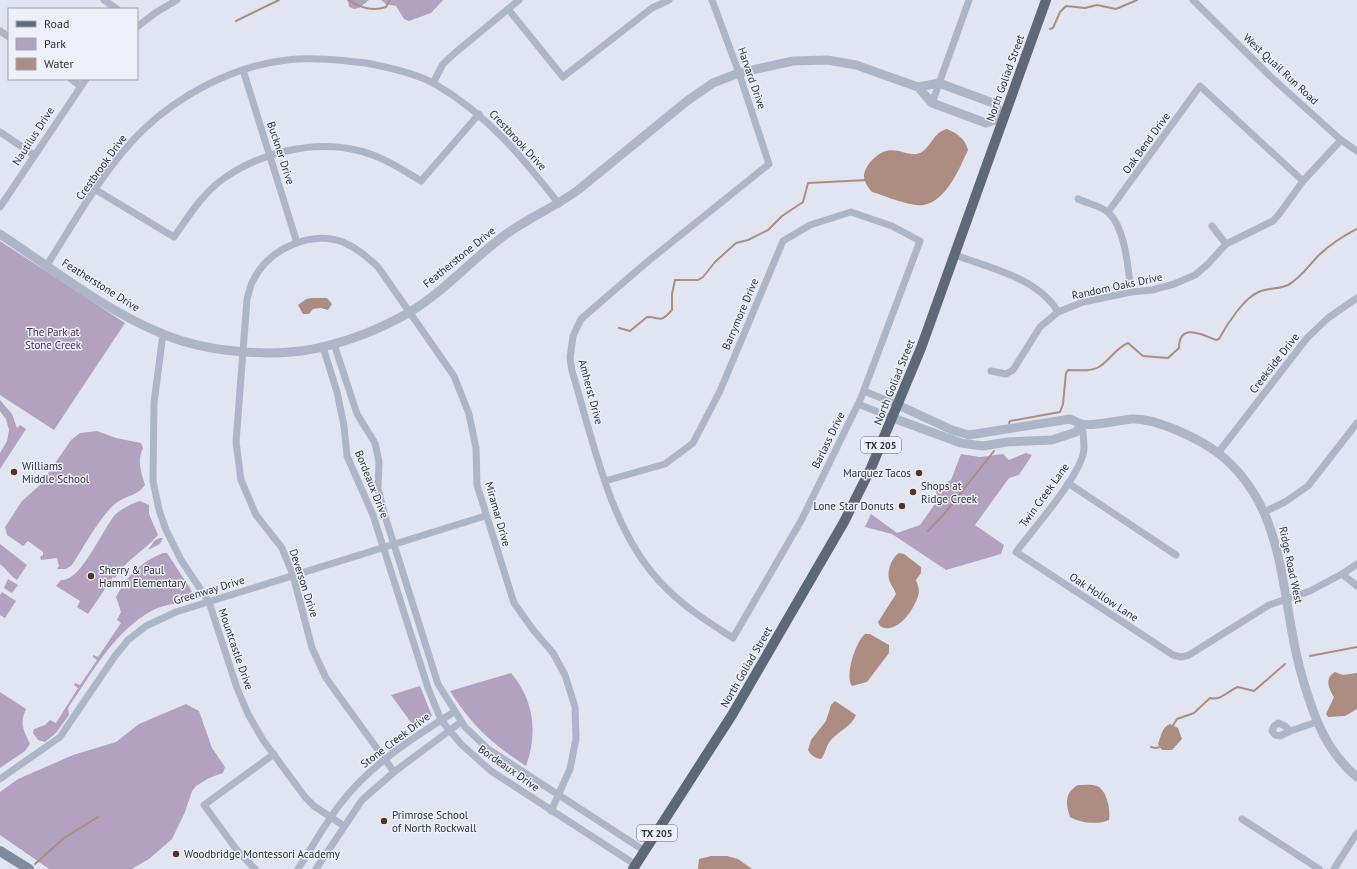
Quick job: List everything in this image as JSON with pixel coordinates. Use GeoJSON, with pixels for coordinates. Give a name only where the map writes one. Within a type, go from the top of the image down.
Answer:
{"type":"FeatureCollection","features":[{"type":"Feature","properties":{"kind":"main road","name":"North Goliad Street"},"geometry":{"type":"LineString","coordinates":[[634,867],[732,715],[844,522],[871,468],[893,418],[955,255],[1046,0]]}},
{"type":"Feature","properties":{"kind":"main road"},"geometry":{"type":"LineString","coordinates":[[0,850],[29,869]]}},
{"type":"Feature","properties":{"kind":"street"},"geometry":{"type":"LineString","coordinates":[[104,0],[116,8]]}},
{"type":"Feature","properties":{"kind":"street"},"geometry":{"type":"LineString","coordinates":[[138,26],[155,13],[178,0]]}},
{"type":"Feature","properties":{"kind":"street"},"geometry":{"type":"LineString","coordinates":[[433,83],[443,64],[519,0]]}},
{"type":"Feature","properties":{"kind":"street"},"geometry":{"type":"LineString","coordinates":[[508,9],[563,77],[652,8],[669,0]]}},
{"type":"Feature","properties":{"kind":"street","name":"Harvard Drive"},"geometry":{"type":"LineString","coordinates":[[712,0],[739,73],[769,164]]}},
{"type":"Feature","properties":{"kind":"street","name":"West Quail Run Road"},"geometry":{"type":"LineString","coordinates":[[1193,0],[1256,62],[1341,140],[1357,151]]}},
{"type":"Feature","properties":{"kind":"street"},"geometry":{"type":"LineString","coordinates":[[932,104],[967,1]]}},
{"type":"Feature","properties":{"kind":"street","name":"Crestbrook Drive"},"geometry":{"type":"LineString","coordinates":[[47,265],[112,166],[141,132],[163,113],[188,95],[221,78],[242,70],[287,60],[337,59],[388,67],[433,83],[479,114],[504,137],[559,204]]}},
{"type":"Feature","properties":{"kind":"street","name":"Featherstone Drive"},"geometry":{"type":"LineString","coordinates":[[0,234],[110,306],[163,334],[203,346],[242,352],[274,352],[323,347],[365,334],[410,311],[505,235],[559,204],[687,101],[713,83],[739,73],[793,61],[826,60],[856,65],[918,86],[939,83],[993,102],[1004,117]]}},
{"type":"Feature","properties":{"kind":"street","name":"Buckner Drive"},"geometry":{"type":"LineString","coordinates":[[242,70],[298,243]]}},
{"type":"Feature","properties":{"kind":"street"},"geometry":{"type":"LineString","coordinates":[[72,80],[80,86]]}},
{"type":"Feature","properties":{"kind":"street","name":"Nautilus Drive"},"geometry":{"type":"LineString","coordinates":[[0,207],[85,80]]}},
{"type":"Feature","properties":{"kind":"street"},"geometry":{"type":"LineString","coordinates":[[918,86],[932,104],[986,123],[1004,117]]}},
{"type":"Feature","properties":{"kind":"street","name":"Oak Bend Drive"},"geometry":{"type":"LineString","coordinates":[[1108,212],[1200,86],[1303,181]]}},
{"type":"Feature","properties":{"kind":"street"},"geometry":{"type":"LineString","coordinates":[[96,190],[174,236],[196,206],[222,180],[248,165],[270,156],[292,151],[323,147],[356,150],[389,162],[421,181],[479,114]]}},
{"type":"Feature","properties":{"kind":"street"},"geometry":{"type":"LineString","coordinates":[[0,132],[34,155]]}},
{"type":"Feature","properties":{"kind":"street","name":"Random Oaks Drive"},"geometry":{"type":"LineString","coordinates":[[991,371],[1006,374],[1013,370],[1040,328],[1058,312],[1083,302],[1131,292],[1152,290],[1174,284],[1195,275],[1208,264],[1226,244],[1272,220],[1280,213],[1303,181],[1341,140]]}},
{"type":"Feature","properties":{"kind":"street","name":"Amherst Drive"},"geometry":{"type":"LineString","coordinates":[[733,638],[697,615],[666,588],[640,557],[621,524],[605,482],[572,371],[570,358],[574,336],[581,319],[647,262],[769,164]]}},
{"type":"Feature","properties":{"kind":"street"},"geometry":{"type":"LineString","coordinates":[[1078,199],[1108,212],[1121,235],[1125,247],[1131,292]]}},
{"type":"Feature","properties":{"kind":"street","name":"Barrymore Drive"},"geometry":{"type":"LineString","coordinates":[[605,482],[665,464],[693,443],[720,391],[782,241],[810,225],[851,212],[892,226],[920,241]]}},
{"type":"Feature","properties":{"kind":"street"},"geometry":{"type":"LineString","coordinates":[[1212,226],[1226,244]]}},
{"type":"Feature","properties":{"kind":"street","name":"Miramar Drive"},"geometry":{"type":"LineString","coordinates":[[298,243],[317,239],[342,242],[362,252],[378,266],[454,376],[469,414],[476,448],[477,485],[485,516],[514,604],[552,653],[565,675],[575,707],[576,739],[570,769],[551,811]]}},
{"type":"Feature","properties":{"kind":"street","name":"Barlass Drive"},"geometry":{"type":"LineString","coordinates":[[733,638],[802,519],[858,404],[920,241]]}},
{"type":"Feature","properties":{"kind":"street","name":"Deverson Drive"},"geometry":{"type":"LineString","coordinates":[[298,243],[281,251],[267,261],[254,279],[247,299],[236,442],[241,480],[256,515],[282,548],[293,575],[312,648],[326,678],[394,772]]}},
{"type":"Feature","properties":{"kind":"street"},"geometry":{"type":"LineString","coordinates":[[955,255],[1032,285],[1051,300],[1058,312]]}},
{"type":"Feature","properties":{"kind":"street","name":"Creekside Drive"},"geometry":{"type":"LineString","coordinates":[[1218,453],[1307,338],[1328,318],[1357,298]]}},
{"type":"Feature","properties":{"kind":"street","name":"Mountcastle Drive"},"geometry":{"type":"LineString","coordinates":[[163,334],[154,404],[153,481],[159,510],[166,530],[181,560],[209,602],[248,714],[274,754],[305,797],[331,818],[344,826]]}},
{"type":"Feature","properties":{"kind":"street","name":"Bordeaux Drive"},"geometry":{"type":"LineString","coordinates":[[334,344],[357,414],[375,443],[379,462],[378,489],[438,684],[454,712],[461,722],[488,750],[645,851]]}},
{"type":"Feature","properties":{"kind":"street","name":"Bordeaux Drive"},"geometry":{"type":"LineString","coordinates":[[323,347],[339,399],[347,456],[385,548],[428,688],[441,720],[449,732],[474,757],[491,771],[634,867]]}},
{"type":"Feature","properties":{"kind":"street","name":"Ridge Road West"},"geometry":{"type":"LineString","coordinates":[[864,391],[952,430],[969,435],[1070,419],[1082,425],[1133,419],[1154,423],[1175,430],[1218,453],[1247,484],[1264,512],[1276,542],[1299,668],[1317,722],[1322,734],[1344,766],[1357,777]]}},
{"type":"Feature","properties":{"kind":"street","name":"Ridge Road West"},"geometry":{"type":"LineString","coordinates":[[858,404],[949,440],[983,446],[1007,442],[1052,440],[1076,432],[1082,425]]}},
{"type":"Feature","properties":{"kind":"street"},"geometry":{"type":"LineString","coordinates":[[1264,512],[1285,502],[1308,486],[1357,423]]}},
{"type":"Feature","properties":{"kind":"street","name":"Twin Creek Lane"},"geometry":{"type":"LineString","coordinates":[[1016,552],[1068,483],[1079,465],[1084,450],[1082,425]]}},
{"type":"Feature","properties":{"kind":"street"},"geometry":{"type":"LineString","coordinates":[[949,440],[952,430]]}},
{"type":"Feature","properties":{"kind":"street"},"geometry":{"type":"LineString","coordinates":[[1068,483],[1176,555]]}},
{"type":"Feature","properties":{"kind":"street","name":"Greenway Drive"},"geometry":{"type":"LineString","coordinates":[[0,779],[60,737],[119,650],[134,634],[161,618],[293,575],[395,545],[485,516]]}},
{"type":"Feature","properties":{"kind":"street","name":"Oak Hollow Lane"},"geometry":{"type":"LineString","coordinates":[[1016,552],[1173,655],[1181,657],[1189,655],[1269,605],[1287,600]]}},
{"type":"Feature","properties":{"kind":"street"},"geometry":{"type":"LineString","coordinates":[[1287,600],[1310,592],[1357,564]]}},
{"type":"Feature","properties":{"kind":"street"},"geometry":{"type":"LineString","coordinates":[[1342,574],[1357,586]]}},
{"type":"Feature","properties":{"kind":"street"},"geometry":{"type":"LineString","coordinates":[[409,626],[419,624]]}},
{"type":"Feature","properties":{"kind":"street","name":"Stone Creek Drive"},"geometry":{"type":"LineString","coordinates":[[298,869],[341,803],[361,780],[384,760],[454,712]]}},
{"type":"Feature","properties":{"kind":"street"},"geometry":{"type":"LineString","coordinates":[[316,869],[362,800],[394,772],[461,722]]}},
{"type":"Feature","properties":{"kind":"street"},"geometry":{"type":"LineString","coordinates":[[1290,731],[1317,722]]}},
{"type":"Feature","properties":{"kind":"street"},"geometry":{"type":"LineString","coordinates":[[255,869],[236,849],[204,805],[274,754]]}},
{"type":"Feature","properties":{"kind":"street"},"geometry":{"type":"LineString","coordinates":[[1242,819],[1319,869]]}},
{"type":"Feature","properties":{"kind":"street"},"geometry":{"type":"LineString","coordinates":[[1334,869],[1357,833]]}},
{"type":"Feature","properties":{"kind":"green space"},"geometry":{"type":"Polygon","coordinates":[[[348,0],[369,0],[359,8],[354,9],[349,7],[348,0]]]}},
{"type":"Feature","properties":{"kind":"green space"},"geometry":{"type":"Polygon","coordinates":[[[381,0],[443,0],[431,13],[409,21],[404,19],[396,6],[386,4],[381,0]]]}},
{"type":"Feature","properties":{"kind":"green space","name":"The Park at Stone Creek"},"geometry":{"type":"Polygon","coordinates":[[[0,241],[125,323],[54,430],[0,395],[0,241]]]}},
{"type":"Feature","properties":{"kind":"green space"},"geometry":{"type":"Polygon","coordinates":[[[0,400],[12,414],[17,428],[20,425],[26,429],[0,469],[0,453],[7,441],[9,430],[6,419],[0,411],[0,400]]]}},
{"type":"Feature","properties":{"kind":"green space"},"geometry":{"type":"Polygon","coordinates":[[[97,431],[116,438],[141,443],[143,448],[140,457],[140,466],[145,485],[136,493],[116,503],[110,509],[98,524],[72,565],[66,569],[57,569],[59,566],[57,558],[41,560],[40,557],[43,555],[43,552],[28,541],[23,546],[7,535],[5,527],[22,501],[40,485],[71,440],[80,433],[97,431]]]}},
{"type":"Feature","properties":{"kind":"green space"},"geometry":{"type":"Polygon","coordinates":[[[1026,453],[1032,455],[1019,475],[1009,478],[975,525],[1004,545],[1001,554],[946,570],[892,534],[865,527],[871,514],[897,533],[920,525],[937,501],[936,489],[951,480],[961,454],[980,457],[1003,454],[1009,460],[1026,453]]]}},
{"type":"Feature","properties":{"kind":"green space"},"geometry":{"type":"Polygon","coordinates":[[[140,501],[149,505],[149,514],[158,535],[125,565],[115,578],[113,577],[88,614],[77,607],[80,601],[56,586],[61,580],[69,578],[76,573],[84,564],[115,515],[127,506],[140,501]]]}},
{"type":"Feature","properties":{"kind":"green space"},"geometry":{"type":"Polygon","coordinates":[[[163,538],[160,544],[148,550],[155,540],[163,538]]]}},
{"type":"Feature","properties":{"kind":"green space"},"geometry":{"type":"Polygon","coordinates":[[[0,544],[27,565],[17,580],[0,564],[0,544]]]}},
{"type":"Feature","properties":{"kind":"green space"},"geometry":{"type":"Polygon","coordinates":[[[163,553],[167,553],[190,588],[192,592],[191,598],[153,610],[126,630],[115,641],[95,667],[68,708],[69,715],[56,733],[45,742],[38,740],[33,733],[34,729],[45,725],[50,720],[56,723],[78,688],[74,685],[75,683],[80,685],[97,660],[93,657],[93,655],[98,657],[121,623],[117,620],[121,612],[116,597],[125,582],[142,565],[163,553]]]}},
{"type":"Feature","properties":{"kind":"green space"},"geometry":{"type":"Polygon","coordinates":[[[8,579],[18,585],[12,593],[4,588],[8,579]]]}},
{"type":"Feature","properties":{"kind":"green space"},"geometry":{"type":"Polygon","coordinates":[[[2,592],[16,601],[5,618],[0,615],[0,595],[2,592]]]}},
{"type":"Feature","properties":{"kind":"green space"},"geometry":{"type":"Polygon","coordinates":[[[511,673],[525,694],[532,717],[532,741],[526,766],[493,742],[467,715],[450,691],[511,673]]]}},
{"type":"Feature","properties":{"kind":"green space"},"geometry":{"type":"Polygon","coordinates":[[[420,686],[432,716],[415,728],[391,695],[420,686]]]}},
{"type":"Feature","properties":{"kind":"green space"},"geometry":{"type":"Polygon","coordinates":[[[0,692],[26,709],[23,719],[23,727],[30,744],[25,751],[0,768],[0,692]]]}},
{"type":"Feature","properties":{"kind":"green space"},"geometry":{"type":"Polygon","coordinates":[[[186,704],[199,711],[212,748],[225,767],[223,773],[209,778],[196,786],[192,791],[185,812],[172,839],[149,859],[132,869],[49,869],[0,835],[0,792],[18,779],[73,755],[116,742],[139,724],[186,704]]]}},
{"type":"Feature","properties":{"kind":"water"},"geometry":{"type":"Polygon","coordinates":[[[947,129],[960,137],[967,146],[968,150],[951,183],[939,197],[932,202],[919,205],[898,201],[872,192],[865,182],[864,176],[867,167],[873,159],[880,154],[893,150],[910,154],[920,153],[927,148],[938,133],[947,129]]]}},
{"type":"Feature","properties":{"kind":"water"},"geometry":{"type":"Polygon","coordinates":[[[327,298],[332,304],[328,310],[321,308],[313,309],[309,314],[303,314],[298,305],[306,299],[327,298]]]}},
{"type":"Feature","properties":{"kind":"water"},"geometry":{"type":"Polygon","coordinates":[[[899,553],[904,554],[921,567],[921,573],[916,580],[919,594],[913,608],[904,620],[892,628],[886,628],[880,626],[878,622],[896,594],[890,582],[889,570],[894,558],[899,553]]]}},
{"type":"Feature","properties":{"kind":"water"},"geometry":{"type":"Polygon","coordinates":[[[865,634],[870,634],[889,645],[889,653],[867,682],[852,686],[849,675],[852,659],[858,644],[865,634]]]}},
{"type":"Feature","properties":{"kind":"water"},"geometry":{"type":"Polygon","coordinates":[[[1335,672],[1343,675],[1357,673],[1357,709],[1345,716],[1328,717],[1326,714],[1334,697],[1328,684],[1330,677],[1335,672]]]}},
{"type":"Feature","properties":{"kind":"water"},"geometry":{"type":"Polygon","coordinates":[[[835,701],[856,715],[848,726],[831,740],[823,757],[819,759],[813,756],[808,750],[811,740],[826,721],[831,705],[835,701]]]}},
{"type":"Feature","properties":{"kind":"water"},"geometry":{"type":"Polygon","coordinates":[[[1170,724],[1178,728],[1182,739],[1172,750],[1162,750],[1158,744],[1163,730],[1170,724]]]}},
{"type":"Feature","properties":{"kind":"water"},"geometry":{"type":"Polygon","coordinates":[[[1078,785],[1092,785],[1100,788],[1108,801],[1109,820],[1105,822],[1089,823],[1070,817],[1067,803],[1068,795],[1073,788],[1078,785]]]}},
{"type":"Feature","properties":{"kind":"water"},"geometry":{"type":"Polygon","coordinates":[[[711,856],[727,856],[738,859],[752,869],[698,869],[699,859],[711,856]]]}},
{"type":"Feature","properties":{"kind":"waterway"},"geometry":{"type":"LineString","coordinates":[[236,21],[279,0]]}},
{"type":"Feature","properties":{"kind":"waterway"},"geometry":{"type":"LineString","coordinates":[[348,0],[362,7],[371,9],[386,7],[390,0]]}},
{"type":"Feature","properties":{"kind":"waterway"},"geometry":{"type":"LineString","coordinates":[[1050,29],[1053,28],[1060,12],[1066,6],[1085,8],[1097,5],[1116,9],[1137,0]]}},
{"type":"Feature","properties":{"kind":"waterway"},"geometry":{"type":"LineString","coordinates":[[619,328],[630,331],[647,317],[660,319],[665,317],[672,310],[672,294],[675,280],[698,280],[703,277],[715,262],[736,243],[748,240],[768,230],[782,216],[803,202],[808,183],[867,180]]}},
{"type":"Feature","properties":{"kind":"waterway"},"geometry":{"type":"LineString","coordinates":[[1009,423],[1010,421],[1060,412],[1063,404],[1066,373],[1068,370],[1095,369],[1128,343],[1143,356],[1168,358],[1179,348],[1180,340],[1183,335],[1187,333],[1198,333],[1216,340],[1219,339],[1232,319],[1249,298],[1261,291],[1282,287],[1293,282],[1315,259],[1337,240],[1357,229]]}},
{"type":"Feature","properties":{"kind":"waterway"},"geometry":{"type":"LineString","coordinates":[[928,531],[944,514],[994,451]]}},
{"type":"Feature","properties":{"kind":"waterway"},"geometry":{"type":"LineString","coordinates":[[1310,656],[1357,647]]}},
{"type":"Feature","properties":{"kind":"waterway"},"geometry":{"type":"LineString","coordinates":[[1172,727],[1177,719],[1194,713],[1210,698],[1214,699],[1221,697],[1238,687],[1254,691],[1285,664]]}},
{"type":"Feature","properties":{"kind":"waterway"},"geometry":{"type":"LineString","coordinates":[[1151,747],[1161,747]]}},
{"type":"Feature","properties":{"kind":"waterway"},"geometry":{"type":"LineString","coordinates":[[35,864],[64,838],[98,817]]}},
{"type":"Feature","properties":{"kind":"place","name":"Williams Middle School"},"geometry":{"type":"Point","coordinates":[14,472]}},
{"type":"Feature","properties":{"kind":"place","name":"Marquez Tacos"},"geometry":{"type":"Point","coordinates":[919,473]}},
{"type":"Feature","properties":{"kind":"place","name":"Shops at Ridge Creek"},"geometry":{"type":"Point","coordinates":[913,492]}},
{"type":"Feature","properties":{"kind":"place","name":"Lone Star Donuts"},"geometry":{"type":"Point","coordinates":[902,506]}},
{"type":"Feature","properties":{"kind":"place","name":"Sherry & Paul Hamm Elementary"},"geometry":{"type":"Point","coordinates":[91,576]}},
{"type":"Feature","properties":{"kind":"place","name":"Primrose School of North Rockwall"},"geometry":{"type":"Point","coordinates":[384,821]}},
{"type":"Feature","properties":{"kind":"place","name":"Woodbridge Montessori Academy"},"geometry":{"type":"Point","coordinates":[176,854]}}]}
